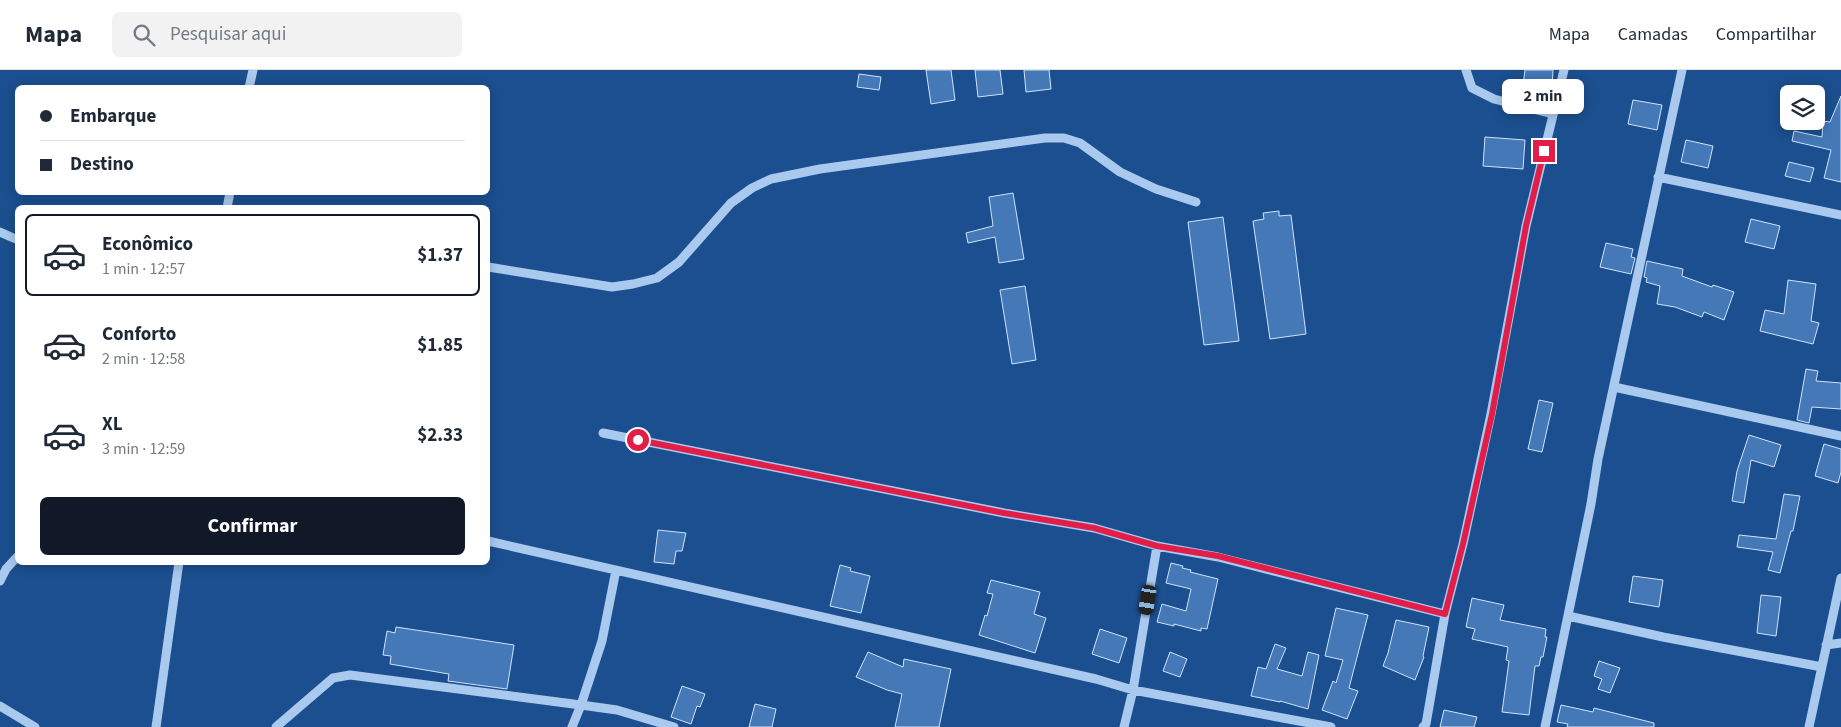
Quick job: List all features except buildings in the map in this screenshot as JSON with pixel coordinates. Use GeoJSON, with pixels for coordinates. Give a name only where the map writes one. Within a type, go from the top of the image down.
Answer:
{"type":"FeatureCollection","features":[{"type":"Feature","properties":{"kind":"street"},"geometry":{"type":"LineString","coordinates":[[250,85],[253,70]]}},
{"type":"Feature","properties":{"kind":"street"},"geometry":{"type":"LineString","coordinates":[[1466,70],[1472,88],[1494,99],[1553,114]]}},
{"type":"Feature","properties":{"kind":"street"},"geometry":{"type":"LineString","coordinates":[[1423,727],[1426,724],[1445,614],[1463,544],[1492,414],[1526,226],[1564,70]]}},
{"type":"Feature","properties":{"kind":"street"},"geometry":{"type":"LineString","coordinates":[[1545,727],[1591,504],[1598,459],[1682,70]]}},
{"type":"Feature","properties":{"kind":"street"},"geometry":{"type":"LineString","coordinates":[[490,267],[612,287],[633,284],[657,278],[679,262],[731,204],[752,188],[771,179],[820,169],[1045,138],[1064,138],[1080,143],[1120,172],[1156,190],[1196,202]]}},
{"type":"Feature","properties":{"kind":"street"},"geometry":{"type":"LineString","coordinates":[[1658,177],[1841,215]]}},
{"type":"Feature","properties":{"kind":"street"},"geometry":{"type":"LineString","coordinates":[[0,232],[15,239]]}},
{"type":"Feature","properties":{"kind":"street"},"geometry":{"type":"LineString","coordinates":[[1614,388],[1841,436]]}},
{"type":"Feature","properties":{"kind":"street"},"geometry":{"type":"LineString","coordinates":[[603,433],[1004,513],[1094,528],[1157,546],[1218,556],[1445,614]]}},
{"type":"Feature","properties":{"kind":"street"},"geometry":{"type":"LineString","coordinates":[[490,541],[1096,679],[1133,690],[1331,727]]}},
{"type":"Feature","properties":{"kind":"street"},"geometry":{"type":"LineString","coordinates":[[1124,727],[1133,690],[1157,546]]}},
{"type":"Feature","properties":{"kind":"street"},"geometry":{"type":"LineString","coordinates":[[0,581],[6,569],[15,559]]}},
{"type":"Feature","properties":{"kind":"street"},"geometry":{"type":"LineString","coordinates":[[156,727],[179,565]]}},
{"type":"Feature","properties":{"kind":"street"},"geometry":{"type":"LineString","coordinates":[[572,727],[602,641],[616,570]]}},
{"type":"Feature","properties":{"kind":"street"},"geometry":{"type":"LineString","coordinates":[[1809,727],[1841,578]]}},
{"type":"Feature","properties":{"kind":"street"},"geometry":{"type":"LineString","coordinates":[[1568,616],[1662,637],[1822,667]]}},
{"type":"Feature","properties":{"kind":"street"},"geometry":{"type":"LineString","coordinates":[[1826,645],[1841,643]]}},
{"type":"Feature","properties":{"kind":"street"},"geometry":{"type":"LineString","coordinates":[[276,727],[333,678],[350,675],[617,710],[674,727]]}},
{"type":"Feature","properties":{"kind":"street"},"geometry":{"type":"LineString","coordinates":[[0,706],[35,727]]}},
{"type":"Feature","properties":{"kind":"route"},"geometry":{"type":"LineString","coordinates":[[638,440],[1004,513],[1094,528],[1157,546],[1218,556],[1445,614],[1463,544],[1492,414],[1526,226],[1544,151]]}}]}
